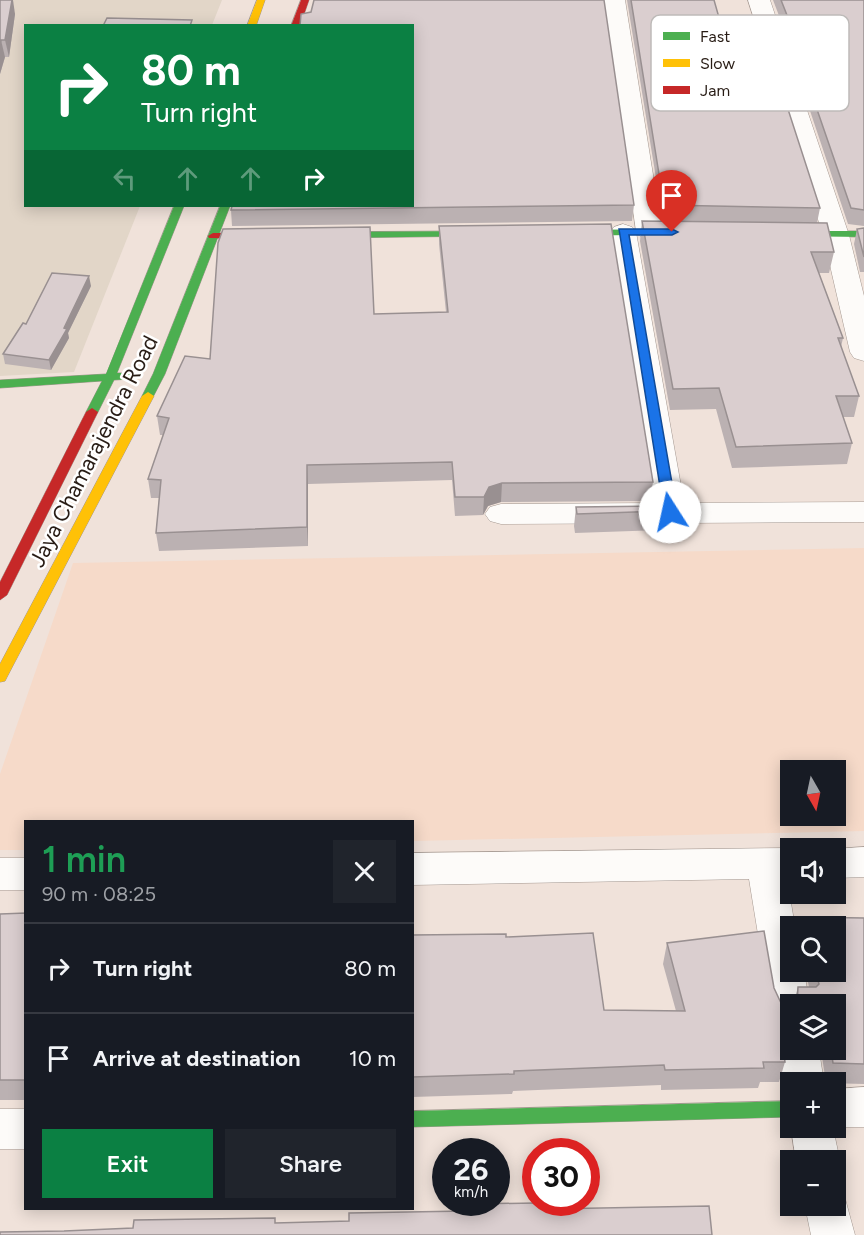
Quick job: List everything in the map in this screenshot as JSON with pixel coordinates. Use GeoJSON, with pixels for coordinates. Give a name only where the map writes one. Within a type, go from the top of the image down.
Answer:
{"type":"FeatureCollection","features":[{"type":"Feature","properties":{"kind":"main road"},"geometry":{"type":"LineString","coordinates":[[252,24],[261,0]]}},
{"type":"Feature","properties":{"kind":"main road"},"geometry":{"type":"LineString","coordinates":[[296,24],[305,0]]}},
{"type":"Feature","properties":{"kind":"main road","name":"Jaya Chamarajendra Road"},"geometry":{"type":"LineString","coordinates":[[0,596],[110,377],[179,207]]}},
{"type":"Feature","properties":{"kind":"main road","name":"Jaya Chamarajendra Road"},"geometry":{"type":"LineString","coordinates":[[0,677],[159,374],[225,207]]}},
{"type":"Feature","properties":{"kind":"main road"},"geometry":{"type":"LineString","coordinates":[[554,233],[696,232]]}},
{"type":"Feature","properties":{"kind":"main road"},"geometry":{"type":"LineString","coordinates":[[308,236],[496,234]]}},
{"type":"Feature","properties":{"kind":"main road"},"geometry":{"type":"LineString","coordinates":[[766,234],[864,234]]}},
{"type":"Feature","properties":{"kind":"main road"},"geometry":{"type":"LineString","coordinates":[[213,236],[284,236]]}},
{"type":"Feature","properties":{"kind":"main road"},"geometry":{"type":"LineString","coordinates":[[0,384],[159,374]]}},
{"type":"Feature","properties":{"kind":"main road"},"geometry":{"type":"LineString","coordinates":[[414,1119],[780,1109]]}},
{"type":"Feature","properties":{"kind":"street"},"geometry":{"type":"LineString","coordinates":[[614,0],[636,232],[670,512]]}},
{"type":"Feature","properties":{"kind":"street"},"geometry":{"type":"LineString","coordinates":[[759,0],[764,15]]}},
{"type":"Feature","properties":{"kind":"street"},"geometry":{"type":"LineString","coordinates":[[795,111],[836,235],[864,352]]}},
{"type":"Feature","properties":{"kind":"street"},"geometry":{"type":"LineString","coordinates":[[501,514],[864,512]]}},
{"type":"Feature","properties":{"kind":"street"},"geometry":{"type":"LineString","coordinates":[[846,863],[864,862]]}},
{"type":"Feature","properties":{"kind":"street"},"geometry":{"type":"LineString","coordinates":[[414,869],[778,864],[789,994]]}},
{"type":"Feature","properties":{"kind":"street"},"geometry":{"type":"LineString","coordinates":[[0,874],[24,874]]}},
{"type":"Feature","properties":{"kind":"street"},"geometry":{"type":"LineString","coordinates":[[846,1108],[864,1107]]}},
{"type":"Feature","properties":{"kind":"street"},"geometry":{"type":"LineString","coordinates":[[0,1129],[24,1129]]}},
{"type":"Feature","properties":{"kind":"street"},"geometry":{"type":"LineString","coordinates":[[829,1216],[833,1235]]}},
{"type":"Feature","properties":{"kind":"shaded area"},"geometry":{"type":"Polygon","coordinates":[[[0,0],[222,0],[212,24],[24,24],[24,207],[140,207],[74,372],[0,376],[0,0]]]}},
{"type":"Feature","properties":{"kind":"shaded area"},"geometry":{"type":"Polygon","coordinates":[[[864,548],[864,831],[414,841],[414,820],[24,820],[24,850],[0,850],[0,774],[73,563],[864,548]]]}},
{"type":"Feature","properties":{"kind":"building"},"geometry":{"type":"Polygon","coordinates":[[[0,0],[12,0],[5,40],[1,40],[0,44],[0,0]]]}},
{"type":"Feature","properties":{"kind":"building"},"geometry":{"type":"Polygon","coordinates":[[[314,0],[604,0],[634,205],[231,210],[232,207],[414,207],[414,24],[300,24],[301,14],[311,12],[314,0]]]}},
{"type":"Feature","properties":{"kind":"building"},"geometry":{"type":"Polygon","coordinates":[[[631,0],[714,0],[718,15],[651,15],[651,111],[789,111],[820,208],[664,205],[631,0]]]}},
{"type":"Feature","properties":{"kind":"building"},"geometry":{"type":"Polygon","coordinates":[[[781,0],[864,0],[864,210],[851,208],[818,111],[849,111],[849,15],[787,15],[781,0]]]}},
{"type":"Feature","properties":{"kind":"building"},"geometry":{"type":"Polygon","coordinates":[[[107,18],[192,20],[191,24],[104,24],[107,18]]]}},
{"type":"Feature","properties":{"kind":"building"},"geometry":{"type":"Polygon","coordinates":[[[642,221],[827,223],[834,252],[811,252],[843,338],[838,338],[859,396],[836,396],[852,443],[736,447],[719,388],[673,389],[642,221]]]}},
{"type":"Feature","properties":{"kind":"building"},"geometry":{"type":"Polygon","coordinates":[[[611,224],[653,482],[502,483],[489,487],[484,497],[455,497],[452,462],[307,465],[307,527],[156,533],[161,480],[148,479],[169,418],[157,416],[185,356],[210,359],[218,243],[223,229],[370,227],[374,314],[448,312],[439,226],[611,224]]]}},
{"type":"Feature","properties":{"kind":"building"},"geometry":{"type":"Polygon","coordinates":[[[864,228],[864,257],[857,229],[864,228]]]}},
{"type":"Feature","properties":{"kind":"building"},"geometry":{"type":"Polygon","coordinates":[[[52,273],[89,276],[64,328],[67,329],[49,360],[3,354],[23,323],[26,324],[52,273]]]}},
{"type":"Feature","properties":{"kind":"building"},"geometry":{"type":"Polygon","coordinates":[[[662,506],[663,511],[577,514],[576,507],[662,506]]]}},
{"type":"Feature","properties":{"kind":"building"},"geometry":{"type":"Polygon","coordinates":[[[24,913],[24,1080],[0,1080],[0,914],[24,913]]]}},
{"type":"Feature","properties":{"kind":"building"},"geometry":{"type":"Polygon","coordinates":[[[846,918],[864,918],[864,1064],[833,1063],[833,1060],[846,1060],[846,994],[798,994],[798,987],[816,987],[818,982],[846,982],[846,918]]]}},
{"type":"Feature","properties":{"kind":"building"},"geometry":{"type":"Polygon","coordinates":[[[764,931],[774,988],[780,1001],[780,1060],[785,1062],[763,1062],[764,1068],[665,1070],[664,1065],[514,1071],[514,1074],[414,1077],[414,935],[506,934],[506,937],[593,933],[604,1010],[685,1011],[667,943],[764,931]]]}},
{"type":"Feature","properties":{"kind":"building"},"geometry":{"type":"Polygon","coordinates":[[[510,1203],[522,1203],[522,1216],[600,1216],[600,1208],[709,1206],[712,1235],[0,1235],[0,1232],[133,1228],[134,1220],[275,1218],[275,1223],[349,1221],[349,1213],[432,1212],[432,1216],[510,1216],[510,1203]]]}},
{"type":"Feature","properties":{"kind":"traffic: fast"},"geometry":{"type":"LineString","coordinates":[[92,412],[110,377],[179,207]]}},
{"type":"Feature","properties":{"kind":"traffic: fast"},"geometry":{"type":"LineString","coordinates":[[148,396],[159,374],[225,207]]}},
{"type":"Feature","properties":{"kind":"traffic: fast"},"geometry":{"type":"LineString","coordinates":[[569,233],[685,232]]}},
{"type":"Feature","properties":{"kind":"traffic: fast"},"geometry":{"type":"LineString","coordinates":[[326,235],[484,234]]}},
{"type":"Feature","properties":{"kind":"traffic: fast"},"geometry":{"type":"LineString","coordinates":[[785,234],[864,234]]}},
{"type":"Feature","properties":{"kind":"traffic: fast"},"geometry":{"type":"LineString","coordinates":[[0,384],[127,376]]}},
{"type":"Feature","properties":{"kind":"traffic: fast"},"geometry":{"type":"LineString","coordinates":[[414,1119],[780,1109]]}},
{"type":"Feature","properties":{"kind":"traffic: slow"},"geometry":{"type":"LineString","coordinates":[[252,24],[261,0]]}},
{"type":"Feature","properties":{"kind":"traffic: slow"},"geometry":{"type":"LineString","coordinates":[[0,677],[148,396]]}},
{"type":"Feature","properties":{"kind":"traffic: jam"},"geometry":{"type":"LineString","coordinates":[[296,24],[305,0]]}},
{"type":"Feature","properties":{"kind":"traffic: jam"},"geometry":{"type":"LineString","coordinates":[[213,236],[265,236]]}},
{"type":"Feature","properties":{"kind":"traffic: jam"},"geometry":{"type":"LineString","coordinates":[[0,595],[92,412]]}},
{"type":"Feature","properties":{"kind":"route"},"geometry":{"type":"LineString","coordinates":[[670,512],[623,232],[672,232]]}}]}
